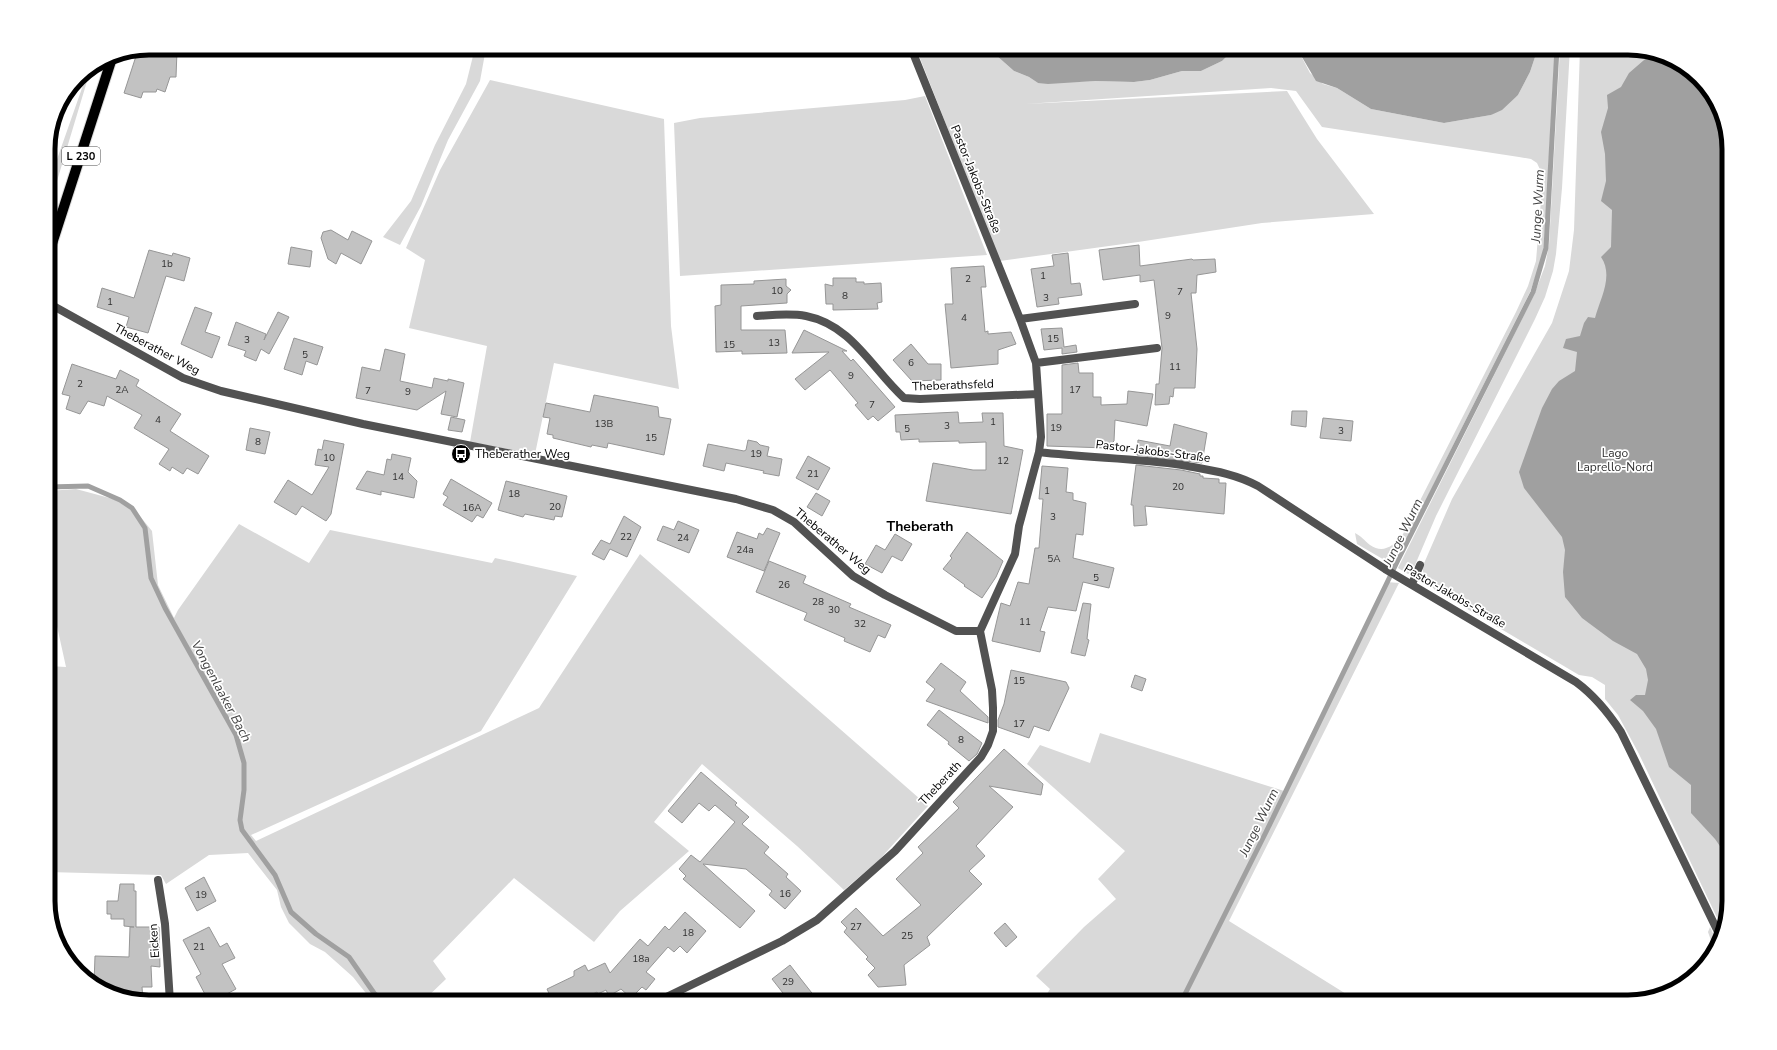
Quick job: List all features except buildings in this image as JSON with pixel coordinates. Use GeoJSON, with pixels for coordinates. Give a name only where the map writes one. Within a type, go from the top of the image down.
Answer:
{"type":"FeatureCollection","features":[{"type":"Feature","properties":{"kind":"main road","name":"L 230"},"geometry":{"type":"LineString","coordinates":[[55,234],[110,63]]}},
{"type":"Feature","properties":{"kind":"street","name":"Pastor-Jakobs-Straße"},"geometry":{"type":"LineString","coordinates":[[914,55],[1020,319],[1036,363],[1041,438],[1039,452],[1134,459],[1229,473],[1258,486],[1385,569],[1570,678],[1591,693],[1600,702],[1621,732],[1717,930]]}},
{"type":"Feature","properties":{"kind":"street"},"geometry":{"type":"LineString","coordinates":[[1020,319],[1135,304]]}},
{"type":"Feature","properties":{"kind":"street","name":"Theberather Weg"},"geometry":{"type":"LineString","coordinates":[[55,307],[178,375],[214,389],[363,424],[736,499],[763,506],[794,522],[863,582],[956,631],[980,631]]}},
{"type":"Feature","properties":{"kind":"street","name":"Theberathsfeld"},"geometry":{"type":"LineString","coordinates":[[757,316],[804,316],[826,322],[855,343],[904,398],[920,399],[1038,394]]}},
{"type":"Feature","properties":{"kind":"street"},"geometry":{"type":"LineString","coordinates":[[1036,363],[1157,348]]}},
{"type":"Feature","properties":{"kind":"street"},"geometry":{"type":"LineString","coordinates":[[980,631],[1015,554],[1019,526],[1039,452]]}},
{"type":"Feature","properties":{"kind":"street"},"geometry":{"type":"LineString","coordinates":[[1412,584],[1420,565]]}},
{"type":"Feature","properties":{"kind":"street","name":"Theberath"},"geometry":{"type":"LineString","coordinates":[[670,995],[782,941],[817,920],[895,851],[981,757],[988,745],[993,731],[992,690],[980,631]]}},
{"type":"Feature","properties":{"kind":"street","name":"Eicken"},"geometry":{"type":"LineString","coordinates":[[158,880],[165,924],[170,995]]}},
{"type":"Feature","properties":{"kind":"green space"},"geometry":{"type":"Polygon","coordinates":[[[473,55],[485,55],[480,81],[448,140],[421,206],[400,245],[383,237],[411,201],[435,145],[466,84],[473,55]]]}},
{"type":"Feature","properties":{"kind":"green space"},"geometry":{"type":"Polygon","coordinates":[[[919,55],[996,55],[1014,71],[1029,77],[1038,83],[1095,81],[1134,82],[1150,80],[1182,71],[1201,71],[1222,61],[1228,55],[1301,55],[1310,73],[1323,84],[1337,88],[1371,109],[1444,123],[1491,115],[1518,95],[1530,72],[1535,55],[1555,55],[1544,247],[1540,264],[1530,292],[1393,565],[1357,544],[1355,533],[1370,545],[1379,549],[1388,548],[1402,536],[1516,312],[1528,286],[1536,261],[1543,176],[1537,163],[1531,159],[1322,127],[1296,91],[1271,88],[1025,104],[1287,91],[1317,139],[1374,214],[1262,223],[1000,261],[919,55]]]}},
{"type":"Feature","properties":{"kind":"green space"},"geometry":{"type":"Polygon","coordinates":[[[1560,55],[1570,55],[1562,188],[1556,254],[1553,271],[1545,297],[1436,516],[1412,572],[1408,574],[1398,568],[1534,295],[1545,266],[1549,245],[1560,55]]]}},
{"type":"Feature","properties":{"kind":"green space","name":"Lago Laprello-Nord"},"geometry":{"type":"Polygon","coordinates":[[[1580,55],[1628,55],[1652,58],[1664,62],[1685,74],[1703,92],[1715,113],[1722,143],[1722,901],[1719,923],[1639,754],[1618,715],[1605,699],[1605,685],[1592,677],[1579,675],[1435,590],[1426,580],[1422,568],[1452,499],[1552,323],[1569,271],[1574,230],[1580,55]]]}},
{"type":"Feature","properties":{"kind":"green space"},"geometry":{"type":"Polygon","coordinates":[[[88,78],[55,188],[55,165],[84,82],[88,78]]]}},
{"type":"Feature","properties":{"kind":"green space"},"geometry":{"type":"Polygon","coordinates":[[[490,80],[664,119],[671,326],[679,389],[554,363],[535,454],[470,442],[487,346],[409,328],[425,260],[406,248],[440,170],[490,80]]]}},
{"type":"Feature","properties":{"kind":"green space"},"geometry":{"type":"Polygon","coordinates":[[[925,96],[987,255],[680,276],[674,123],[700,118],[905,100],[925,96]]]}},
{"type":"Feature","properties":{"kind":"green space"},"geometry":{"type":"Polygon","coordinates":[[[76,489],[117,500],[135,510],[152,531],[158,585],[174,618],[178,610],[239,524],[309,563],[330,530],[492,563],[495,558],[577,576],[481,731],[251,835],[256,841],[539,708],[640,554],[928,806],[879,860],[844,890],[797,846],[702,764],[654,822],[689,851],[620,911],[594,942],[514,878],[433,961],[446,979],[429,995],[367,995],[353,977],[325,952],[310,944],[289,923],[281,907],[277,890],[248,853],[209,855],[166,884],[161,875],[55,872],[55,666],[66,667],[55,617],[55,490],[76,489]]]}},
{"type":"Feature","properties":{"kind":"green space"},"geometry":{"type":"Polygon","coordinates":[[[1387,582],[1399,583],[1229,921],[1348,995],[1046,995],[1050,989],[1036,976],[1084,927],[1116,899],[1098,879],[1125,851],[1027,764],[1040,745],[1090,763],[1100,733],[1284,791],[1387,582]]]}},
{"type":"Feature","properties":{"kind":"green space"},"geometry":{"type":"Polygon","coordinates":[[[1710,927],[1715,937],[1712,943],[1708,932],[1710,927]]]}},
{"type":"Feature","properties":{"kind":"shaded area"},"geometry":{"type":"Polygon","coordinates":[[[996,55],[1228,55],[1222,61],[1201,71],[1182,71],[1150,80],[1134,82],[1095,81],[1048,84],[1038,83],[1029,77],[1014,71],[996,55]]]}},
{"type":"Feature","properties":{"kind":"shaded area"},"geometry":{"type":"Polygon","coordinates":[[[1301,55],[1535,55],[1530,72],[1518,95],[1502,110],[1491,115],[1444,123],[1371,109],[1337,88],[1316,81],[1301,55]]]}},
{"type":"Feature","properties":{"kind":"shaded area","name":"Lago Laprello-Nord"},"geometry":{"type":"Polygon","coordinates":[[[1647,57],[1664,62],[1685,74],[1703,92],[1715,113],[1722,143],[1722,849],[1715,839],[1691,813],[1691,785],[1669,767],[1656,729],[1643,711],[1630,700],[1636,695],[1645,695],[1648,680],[1646,669],[1637,654],[1613,641],[1582,618],[1565,597],[1563,572],[1565,550],[1562,537],[1524,488],[1519,472],[1542,408],[1552,389],[1559,381],[1575,371],[1577,352],[1563,348],[1566,339],[1580,336],[1584,323],[1588,317],[1595,318],[1605,288],[1605,264],[1601,257],[1611,247],[1612,210],[1601,201],[1606,181],[1605,154],[1601,132],[1608,108],[1607,95],[1621,87],[1629,73],[1647,57]]]}},
{"type":"Feature","properties":{"kind":"waterway","name":"Junge Wurm"},"geometry":{"type":"LineString","coordinates":[[1184,995],[1266,832],[1398,560],[1533,292],[1546,248],[1557,55]]}},
{"type":"Feature","properties":{"kind":"waterway","name":"Vongenlaaker Bach"},"geometry":{"type":"LineString","coordinates":[[55,487],[88,486],[120,500],[132,508],[145,528],[151,578],[165,608],[236,735],[244,763],[244,790],[240,820],[242,830],[275,875],[291,912],[316,934],[349,957],[376,995]]}},
{"type":"Feature","properties":{"kind":"place","name":"Theberather Weg"},"geometry":{"type":"Point","coordinates":[461,454]}},
{"type":"Feature","properties":{"kind":"district","name":"Theberath"},"geometry":{"type":"Point","coordinates":[920,526]}}]}
